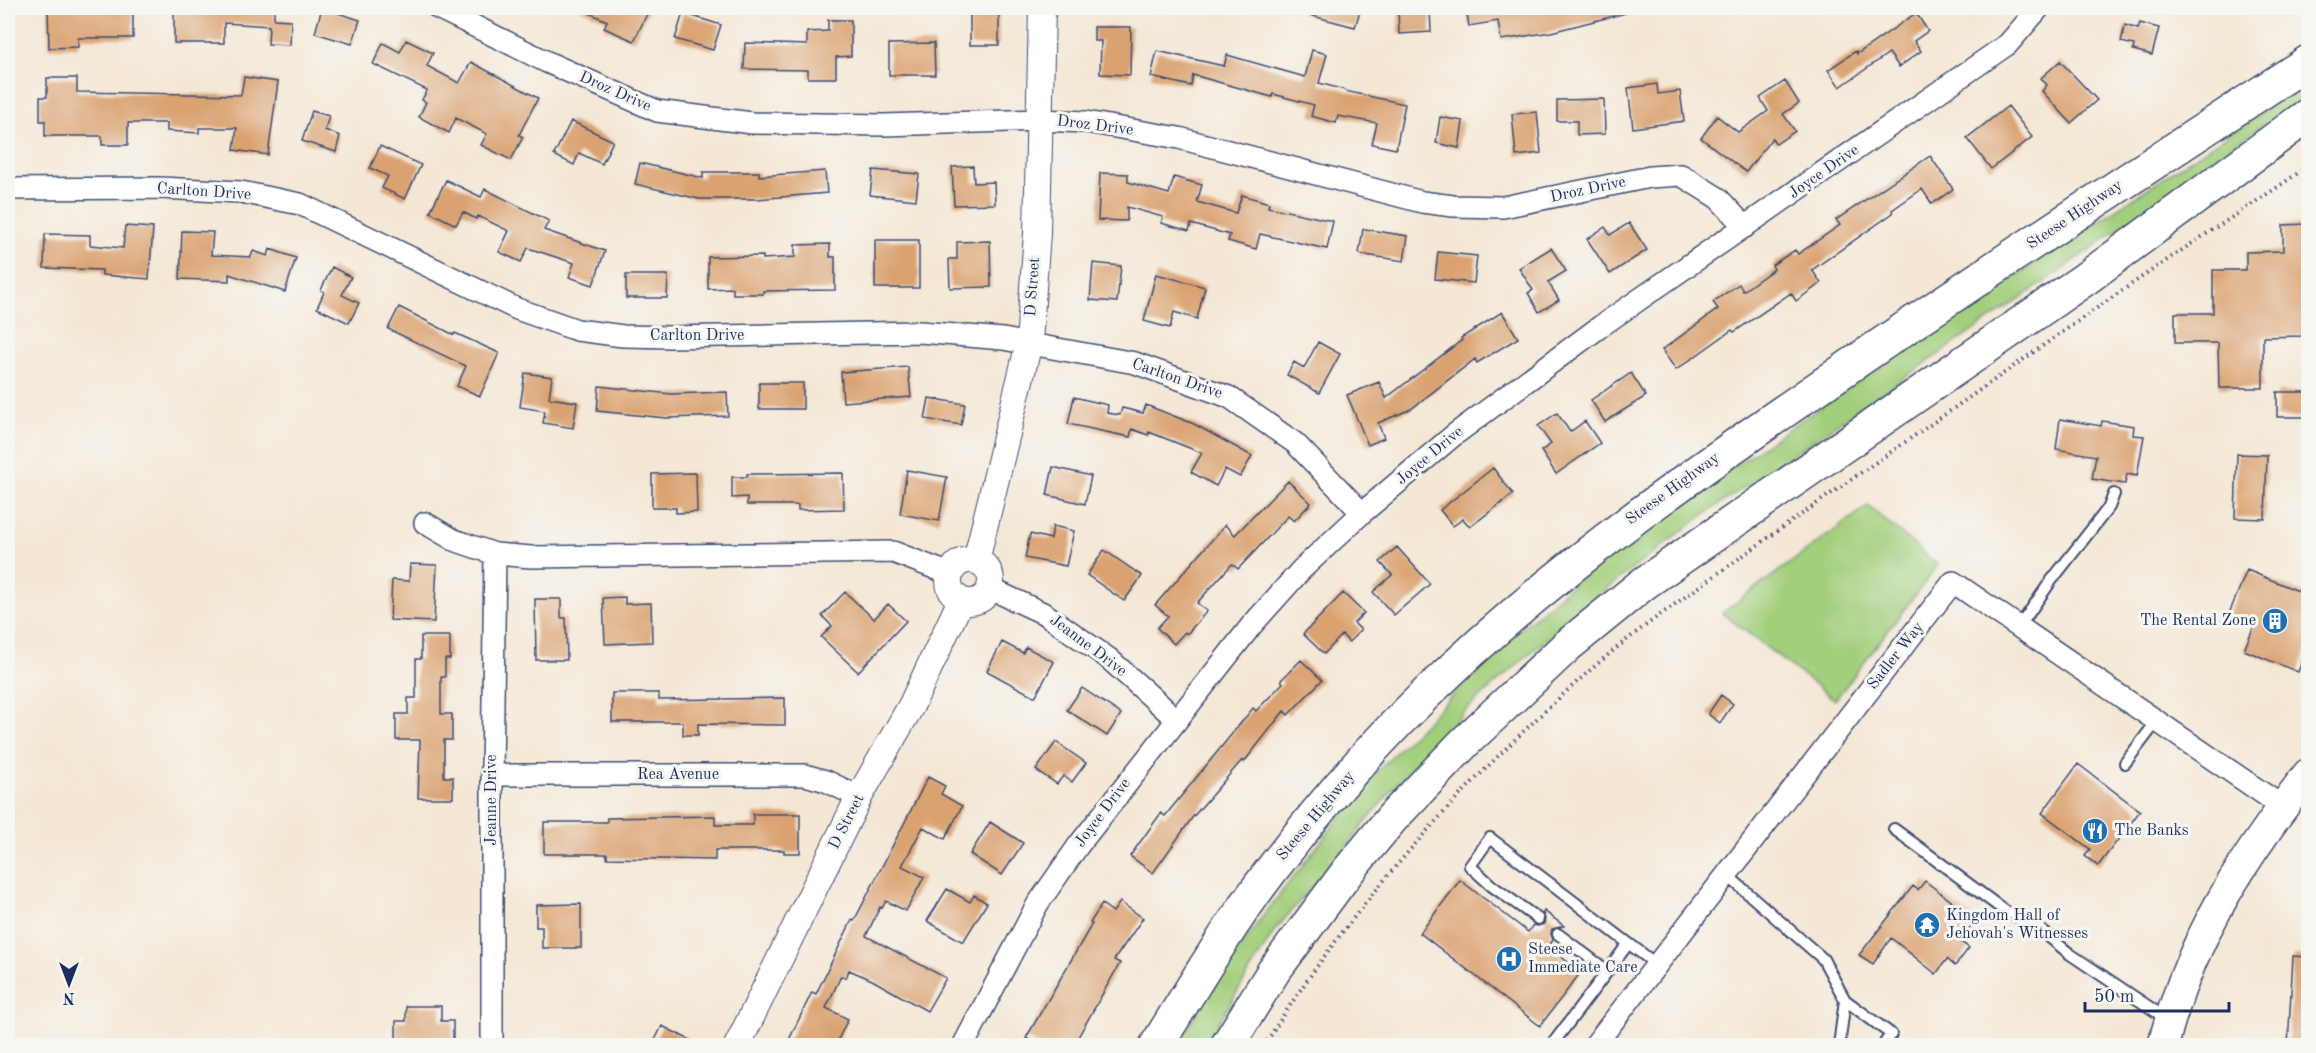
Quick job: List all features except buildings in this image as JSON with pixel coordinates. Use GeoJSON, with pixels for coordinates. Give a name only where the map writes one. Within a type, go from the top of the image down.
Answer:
{"type":"FeatureCollection","features":[{"type":"Feature","properties":{"kind":"highway","name":"Steese Highway"},"geometry":{"type":"LineString","coordinates":[[1156,1046],[1228,932],[1270,871],[1357,767],[1426,694],[1518,608],[1614,532],[1707,464],[2092,203],[2308,62]]}},
{"type":"Feature","properties":{"kind":"highway"},"geometry":{"type":"LineString","coordinates":[[1227,1046],[1273,972],[1348,871],[1394,817],[1464,743],[1567,646],[1643,585],[2085,279],[2308,115]]}},
{"type":"Feature","properties":{"kind":"main road"},"geometry":{"type":"LineString","coordinates":[[2166,1033],[2190,963],[2232,880],[2308,774]]}},
{"type":"Feature","properties":{"kind":"street","name":"Droz Drive"},"geometry":{"type":"LineString","coordinates":[[438,8],[547,62],[657,111],[752,123],[884,125],[1040,120],[1086,122],[1179,138],[1422,202],[1453,206],[1503,207],[1650,177],[1681,175],[1718,198],[1745,227]]}},
{"type":"Feature","properties":{"kind":"street","name":"D Street"},"geometry":{"type":"LineString","coordinates":[[976,561],[1029,343],[1037,233],[1042,8]]}},
{"type":"Feature","properties":{"kind":"street","name":"Joyce Drive"},"geometry":{"type":"LineString","coordinates":[[963,1046],[1037,905],[1078,846],[1251,626],[1302,569],[1362,513],[1463,428],[1601,326],[2008,44],[2039,8]]}},
{"type":"Feature","properties":{"kind":"street","name":"Carlton Drive"},"geometry":{"type":"LineString","coordinates":[[8,189],[160,188],[241,192],[300,204],[517,309],[577,330],[623,336],[671,337],[920,332],[1029,343],[1135,363],[1229,397],[1295,443],[1362,513]]}},
{"type":"Feature","properties":{"kind":"street"},"geometry":{"type":"LineString","coordinates":[[425,523],[454,540],[495,554],[531,557],[893,552],[951,574]]}},
{"type":"Feature","properties":{"kind":"street","name":"Jeanne Drive"},"geometry":{"type":"LineString","coordinates":[[492,1046],[495,554]]}},
{"type":"Feature","properties":{"kind":"street"},"geometry":{"type":"LineString","coordinates":[[962,561],[976,561],[987,569],[991,582],[990,588],[981,599],[962,600],[949,585],[951,574],[956,565],[962,561]]}},
{"type":"Feature","properties":{"kind":"street","name":"Sadler Way"},"geometry":{"type":"LineString","coordinates":[[1594,1046],[1953,582],[2283,807]]}},
{"type":"Feature","properties":{"kind":"street","name":"Jeanne Drive"},"geometry":{"type":"LineString","coordinates":[[990,588],[1045,614],[1108,658],[1176,719]]}},
{"type":"Feature","properties":{"kind":"street","name":"D Street"},"geometry":{"type":"LineString","coordinates":[[737,1046],[859,797],[910,706],[962,600]]}},
{"type":"Feature","properties":{"kind":"street","name":"Rea Avenue"},"geometry":{"type":"LineString","coordinates":[[492,775],[805,775],[826,781],[859,797]]}},
{"type":"Feature","properties":{"kind":"lane"},"geometry":{"type":"LineString","coordinates":[[2019,627],[2051,581],[2109,507],[2114,494]]}},
{"type":"Feature","properties":{"kind":"lane"},"geometry":{"type":"LineString","coordinates":[[2125,763],[2157,721]]}},
{"type":"Feature","properties":{"kind":"lane"},"geometry":{"type":"LineString","coordinates":[[1894,829],[2005,911],[2032,923],[2166,1033]]}},
{"type":"Feature","properties":{"kind":"lane"},"geometry":{"type":"LineString","coordinates":[[1538,919],[1492,886],[1470,866],[1490,838],[1657,965]]}},
{"type":"Feature","properties":{"kind":"lane"},"geometry":{"type":"LineString","coordinates":[[1727,874],[1823,959],[1845,1000],[1891,1034],[1883,1046]]}},
{"type":"Feature","properties":{"kind":"lane"},"geometry":{"type":"LineString","coordinates":[[1558,934],[1606,970]]}},
{"type":"Feature","properties":{"kind":"lane"},"geometry":{"type":"LineString","coordinates":[[1551,1046],[1606,970],[1628,944]]}},
{"type":"Feature","properties":{"kind":"lane"},"geometry":{"type":"LineString","coordinates":[[1839,1046],[1845,1000]]}},
{"type":"Feature","properties":{"kind":"path"},"geometry":{"type":"LineString","coordinates":[[1264,1046],[1314,973],[1376,890],[1419,839],[1525,731],[1596,664],[1772,535],[2172,257],[2256,203],[2308,166]]}},
{"type":"Feature","properties":{"kind":"green space"},"geometry":{"type":"Polygon","coordinates":[[[2308,81],[2308,92],[2049,279],[1698,519],[1605,590],[1530,653],[1465,711],[1391,791],[1275,930],[1205,1045],[1177,1046],[1206,996],[1260,920],[1371,777],[1505,643],[1584,574],[1779,435],[2308,81]]]}},
{"type":"Feature","properties":{"kind":"green space"},"geometry":{"type":"Polygon","coordinates":[[[1868,506],[1938,565],[1835,700],[1722,613],[1868,506]]]}},
{"type":"Feature","properties":{"kind":"place","name":"The Rental Zone"},"geometry":{"type":"Point","coordinates":[2275,621]}},
{"type":"Feature","properties":{"kind":"place","name":"The Banks"},"geometry":{"type":"Point","coordinates":[2095,831]}},
{"type":"Feature","properties":{"kind":"place","name":"Kingdom Hall of Jehovah's Witnesses"},"geometry":{"type":"Point","coordinates":[1927,925]}},
{"type":"Feature","properties":{"kind":"place","name":"Steese Immediate Care"},"geometry":{"type":"Point","coordinates":[1509,959]}}]}
